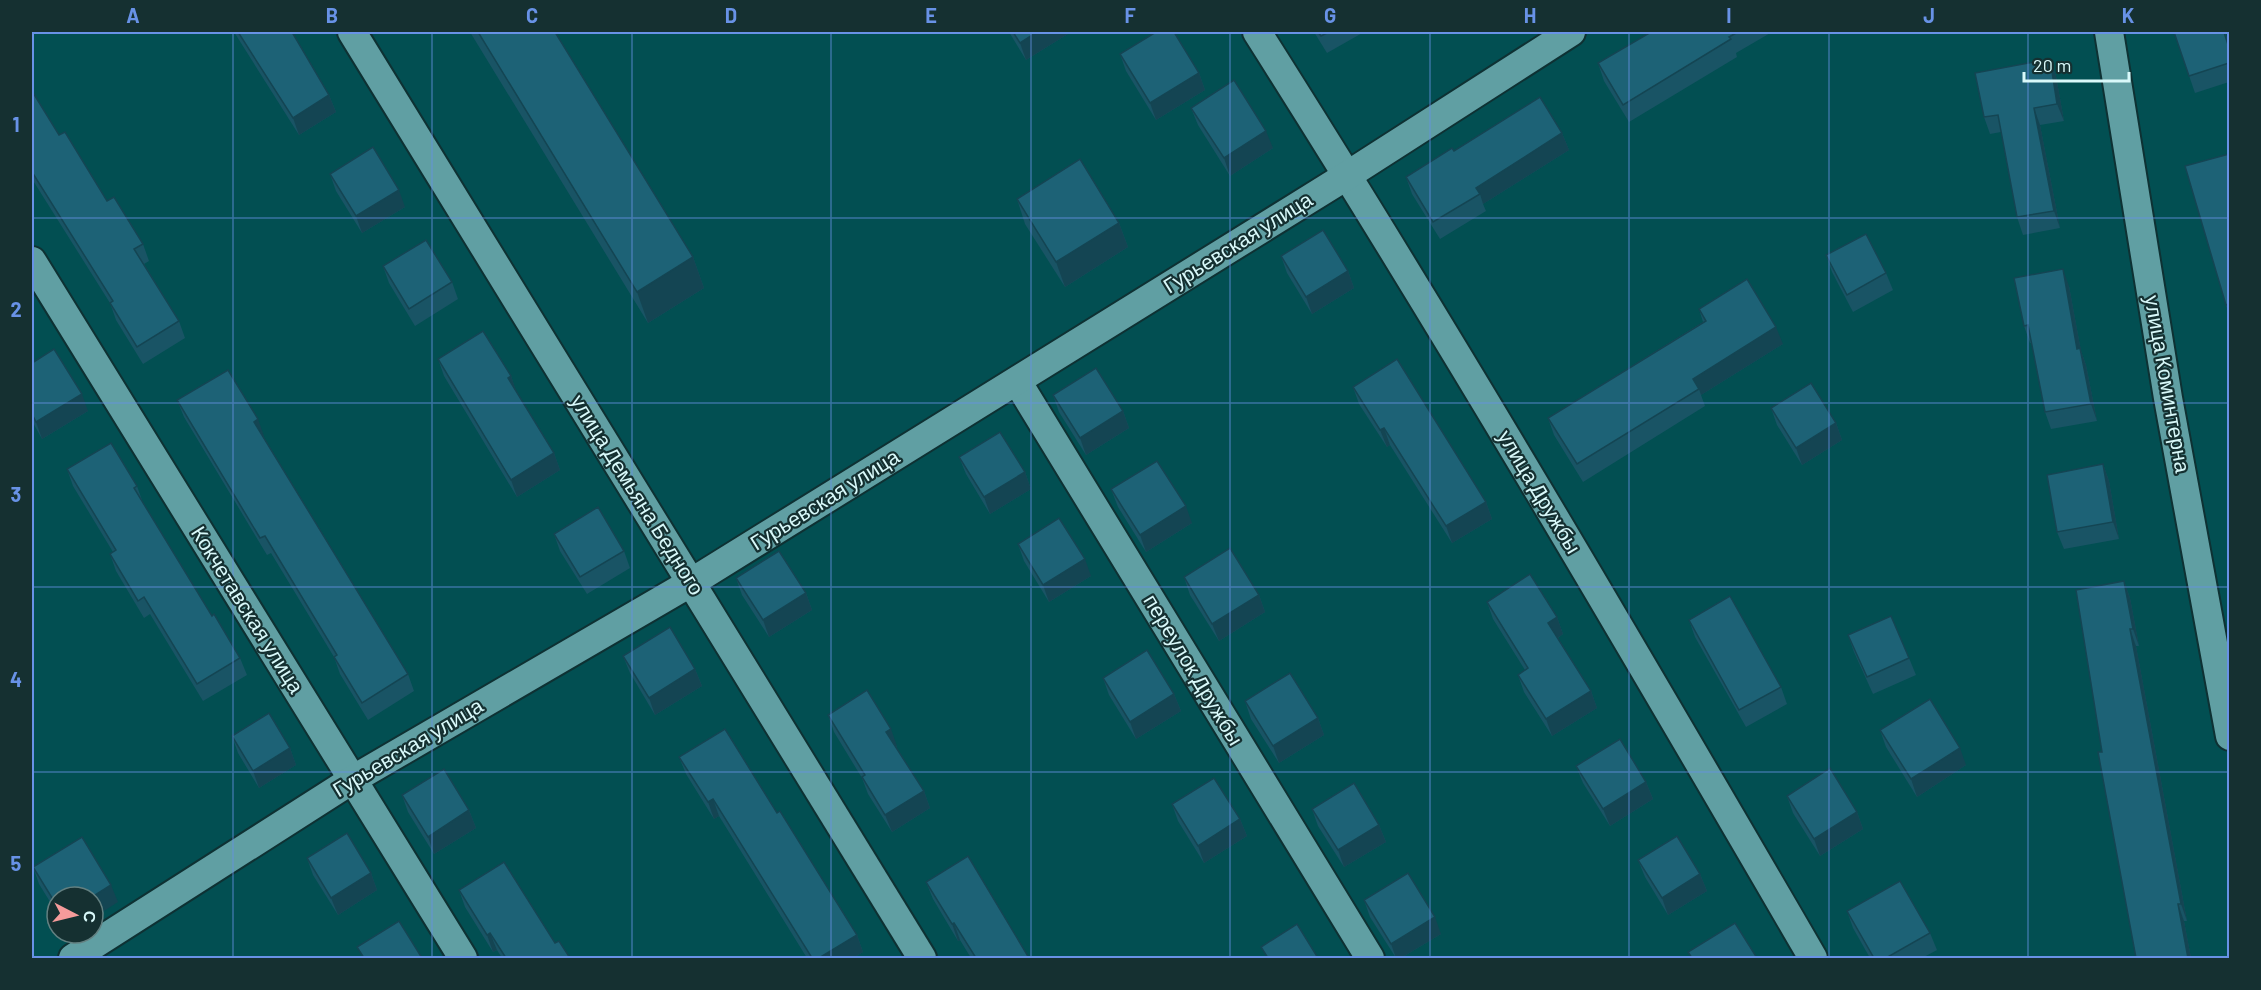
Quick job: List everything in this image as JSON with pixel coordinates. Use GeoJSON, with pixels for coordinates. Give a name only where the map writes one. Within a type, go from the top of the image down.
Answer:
{"type":"FeatureCollection","features":[{"type":"Feature","properties":{"kind":"street","name":"улица Демьяна Бедного"},"geometry":{"type":"LineString","coordinates":[[352,32],[922,958]]}},
{"type":"Feature","properties":{"kind":"street","name":"улица Дружбы"},"geometry":{"type":"LineString","coordinates":[[1257,32],[1348,175],[1550,510],[1813,958]]}},
{"type":"Feature","properties":{"kind":"street","name":"Гурьевская улица"},"geometry":{"type":"LineString","coordinates":[[73,958],[352,780],[692,582],[1348,175],[1571,32]]}},
{"type":"Feature","properties":{"kind":"street","name":"улица Коминтерна"},"geometry":{"type":"LineString","coordinates":[[2109,32],[2168,398],[2229,736]]}},
{"type":"Feature","properties":{"kind":"street","name":"Кокчетавская улица"},"geometry":{"type":"LineString","coordinates":[[32,261],[463,958]]}},
{"type":"Feature","properties":{"kind":"street","name":"переулок Дружбы"},"geometry":{"type":"LineString","coordinates":[[1017,381],[1370,958]]}},
{"type":"Feature","properties":{"kind":"building"},"geometry":{"type":"Polygon","coordinates":[[[238,32],[292,32],[329,95],[293,118],[238,32]]]}},
{"type":"Feature","properties":{"kind":"building"},"geometry":{"type":"Polygon","coordinates":[[[478,32],[555,32],[693,257],[637,292],[478,32]]]}},
{"type":"Feature","properties":{"kind":"building"},"geometry":{"type":"Polygon","coordinates":[[[1013,32],[1037,32],[1020,43],[1013,32]]]}},
{"type":"Feature","properties":{"kind":"building"},"geometry":{"type":"Polygon","coordinates":[[[1156,32],[1174,32],[1199,73],[1150,103],[1120,54],[1156,32]]]}},
{"type":"Feature","properties":{"kind":"building"},"geometry":{"type":"Polygon","coordinates":[[[1651,32],[1738,32],[1729,37],[1731,39],[1623,105],[1598,63],[1651,32]]]}},
{"type":"Feature","properties":{"kind":"building"},"geometry":{"type":"Polygon","coordinates":[[[2174,32],[2224,32],[2229,48],[2229,63],[2189,76],[2174,32]]]}},
{"type":"Feature","properties":{"kind":"building"},"geometry":{"type":"Polygon","coordinates":[[[2050,59],[2057,104],[2034,108],[2054,211],[2017,217],[1998,115],[1984,117],[1975,73],[2050,59]]]}},
{"type":"Feature","properties":{"kind":"building"},"geometry":{"type":"Polygon","coordinates":[[[1234,80],[1266,131],[1224,158],[1191,108],[1234,80]]]}},
{"type":"Feature","properties":{"kind":"building"},"geometry":{"type":"Polygon","coordinates":[[[32,91],[59,135],[65,132],[107,201],[114,197],[143,244],[134,249],[179,321],[137,347],[110,303],[113,301],[32,172],[32,91]]]}},
{"type":"Feature","properties":{"kind":"building"},"geometry":{"type":"Polygon","coordinates":[[[1540,97],[1562,133],[1476,188],[1480,194],[1433,222],[1406,177],[1452,148],[1454,151],[1540,97]]]}},
{"type":"Feature","properties":{"kind":"building"},"geometry":{"type":"Polygon","coordinates":[[[373,147],[399,190],[356,216],[330,174],[373,147]]]}},
{"type":"Feature","properties":{"kind":"building"},"geometry":{"type":"Polygon","coordinates":[[[2229,154],[2229,304],[2226,305],[2185,166],[2229,154]]]}},
{"type":"Feature","properties":{"kind":"building"},"geometry":{"type":"Polygon","coordinates":[[[1080,159],[1119,223],[1056,262],[1017,199],[1080,159]]]}},
{"type":"Feature","properties":{"kind":"building"},"geometry":{"type":"Polygon","coordinates":[[[1323,230],[1348,271],[1306,297],[1281,256],[1323,230]]]}},
{"type":"Feature","properties":{"kind":"building"},"geometry":{"type":"Polygon","coordinates":[[[1866,234],[1886,273],[1847,295],[1826,255],[1866,234]]]}},
{"type":"Feature","properties":{"kind":"building"},"geometry":{"type":"Polygon","coordinates":[[[426,240],[452,282],[409,309],[383,266],[426,240]]]}},
{"type":"Feature","properties":{"kind":"building"},"geometry":{"type":"Polygon","coordinates":[[[2063,269],[2077,349],[2080,348],[2091,404],[2045,412],[2028,325],[2024,326],[2014,278],[2063,269]]]}},
{"type":"Feature","properties":{"kind":"building"},"geometry":{"type":"Polygon","coordinates":[[[1747,279],[1776,327],[1693,379],[1699,389],[1577,464],[1548,418],[1706,321],[1699,309],[1747,279]]]}},
{"type":"Feature","properties":{"kind":"building"},"geometry":{"type":"Polygon","coordinates":[[[483,331],[511,376],[508,378],[554,453],[511,480],[438,359],[483,331]]]}},
{"type":"Feature","properties":{"kind":"building"},"geometry":{"type":"Polygon","coordinates":[[[54,349],[82,394],[36,422],[32,414],[32,363],[54,349]]]}},
{"type":"Feature","properties":{"kind":"building"},"geometry":{"type":"Polygon","coordinates":[[[1397,359],[1486,502],[1446,526],[1384,428],[1380,430],[1353,387],[1397,359]]]}},
{"type":"Feature","properties":{"kind":"building"},"geometry":{"type":"Polygon","coordinates":[[[1096,368],[1123,411],[1080,438],[1053,395],[1096,368]]]}},
{"type":"Feature","properties":{"kind":"building"},"geometry":{"type":"Polygon","coordinates":[[[228,370],[258,419],[254,422],[408,674],[362,703],[334,657],[337,655],[265,536],[260,538],[177,400],[228,370]]]}},
{"type":"Feature","properties":{"kind":"building"},"geometry":{"type":"Polygon","coordinates":[[[1811,383],[1836,423],[1796,448],[1771,408],[1811,383]]]}},
{"type":"Feature","properties":{"kind":"building"},"geometry":{"type":"Polygon","coordinates":[[[1000,432],[1025,472],[984,497],[959,457],[1000,432]]]}},
{"type":"Feature","properties":{"kind":"building"},"geometry":{"type":"Polygon","coordinates":[[[111,443],[137,486],[134,488],[240,658],[197,684],[144,597],[138,601],[110,554],[116,550],[67,469],[111,443]]]}},
{"type":"Feature","properties":{"kind":"building"},"geometry":{"type":"Polygon","coordinates":[[[1157,461],[1186,506],[1140,535],[1111,489],[1157,461]]]}},
{"type":"Feature","properties":{"kind":"building"},"geometry":{"type":"Polygon","coordinates":[[[2103,464],[2113,522],[2057,532],[2047,475],[2103,464]]]}},
{"type":"Feature","properties":{"kind":"building"},"geometry":{"type":"Polygon","coordinates":[[[598,507],[624,551],[580,577],[554,534],[598,507]]]}},
{"type":"Feature","properties":{"kind":"building"},"geometry":{"type":"Polygon","coordinates":[[[1059,518],[1085,559],[1043,585],[1018,544],[1059,518]]]}},
{"type":"Feature","properties":{"kind":"building"},"geometry":{"type":"Polygon","coordinates":[[[1230,548],[1259,595],[1212,624],[1184,577],[1230,548]]]}},
{"type":"Feature","properties":{"kind":"building"},"geometry":{"type":"Polygon","coordinates":[[[779,551],[806,593],[763,620],[736,578],[779,551]]]}},
{"type":"Feature","properties":{"kind":"building"},"geometry":{"type":"Polygon","coordinates":[[[1530,574],[1557,617],[1548,623],[1591,691],[1546,719],[1518,675],[1528,668],[1487,602],[1530,574]]]}},
{"type":"Feature","properties":{"kind":"building"},"geometry":{"type":"Polygon","coordinates":[[[2124,581],[2133,629],[2130,629],[2181,904],[2178,904],[2188,958],[2136,958],[2098,752],[2102,752],[2076,590],[2124,581]]]}},
{"type":"Feature","properties":{"kind":"building"},"geometry":{"type":"Polygon","coordinates":[[[1730,596],[1781,687],[1739,710],[1689,620],[1730,596]]]}},
{"type":"Feature","properties":{"kind":"building"},"geometry":{"type":"Polygon","coordinates":[[[1891,616],[1909,658],[1867,677],[1848,635],[1891,616]]]}},
{"type":"Feature","properties":{"kind":"building"},"geometry":{"type":"Polygon","coordinates":[[[670,627],[695,669],[649,698],[623,656],[670,627]]]}},
{"type":"Feature","properties":{"kind":"building"},"geometry":{"type":"Polygon","coordinates":[[[1147,650],[1174,694],[1130,722],[1103,678],[1147,650]]]}},
{"type":"Feature","properties":{"kind":"building"},"geometry":{"type":"Polygon","coordinates":[[[1290,673],[1318,718],[1273,746],[1245,701],[1290,673]]]}},
{"type":"Feature","properties":{"kind":"building"},"geometry":{"type":"Polygon","coordinates":[[[867,690],[891,729],[886,732],[924,791],[885,815],[862,777],[865,775],[828,715],[867,690]]]}},
{"type":"Feature","properties":{"kind":"building"},"geometry":{"type":"Polygon","coordinates":[[[1930,699],[1960,748],[1911,779],[1880,730],[1930,699]]]}},
{"type":"Feature","properties":{"kind":"building"},"geometry":{"type":"Polygon","coordinates":[[[269,713],[290,748],[253,771],[232,736],[269,713]]]}},
{"type":"Feature","properties":{"kind":"building"},"geometry":{"type":"Polygon","coordinates":[[[725,729],[777,813],[780,811],[857,935],[819,958],[812,958],[713,799],[708,802],[679,757],[725,729]]]}},
{"type":"Feature","properties":{"kind":"building"},"geometry":{"type":"Polygon","coordinates":[[[1620,739],[1646,782],[1603,809],[1576,766],[1620,739]]]}},
{"type":"Feature","properties":{"kind":"building"},"geometry":{"type":"Polygon","coordinates":[[[1830,768],[1857,812],[1814,839],[1787,796],[1830,768]]]}},
{"type":"Feature","properties":{"kind":"building"},"geometry":{"type":"Polygon","coordinates":[[[444,769],[469,810],[428,837],[402,795],[444,769]]]}},
{"type":"Feature","properties":{"kind":"building"},"geometry":{"type":"Polygon","coordinates":[[[1214,778],[1240,819],[1198,846],[1172,804],[1214,778]]]}},
{"type":"Feature","properties":{"kind":"building"},"geometry":{"type":"Polygon","coordinates":[[[1354,783],[1379,825],[1338,850],[1312,809],[1354,783]]]}},
{"type":"Feature","properties":{"kind":"building"},"geometry":{"type":"Polygon","coordinates":[[[347,833],[371,873],[331,898],[307,858],[347,833]]]}},
{"type":"Feature","properties":{"kind":"building"},"geometry":{"type":"Polygon","coordinates":[[[1677,836],[1700,874],[1662,898],[1638,860],[1677,836]]]}},
{"type":"Feature","properties":{"kind":"building"},"geometry":{"type":"Polygon","coordinates":[[[82,837],[111,885],[105,889],[105,885],[45,886],[33,867],[82,837]]]}},
{"type":"Feature","properties":{"kind":"building"},"geometry":{"type":"Polygon","coordinates":[[[968,856],[1029,958],[976,958],[926,882],[968,856]]]}},
{"type":"Feature","properties":{"kind":"building"},"geometry":{"type":"Polygon","coordinates":[[[504,862],[555,943],[559,941],[570,958],[506,958],[490,933],[487,935],[459,890],[504,862]]]}},
{"type":"Feature","properties":{"kind":"building"},"geometry":{"type":"Polygon","coordinates":[[[1408,873],[1435,917],[1391,944],[1364,900],[1408,873]]]}},
{"type":"Feature","properties":{"kind":"building"},"geometry":{"type":"Polygon","coordinates":[[[1900,881],[1930,933],[1886,958],[1874,958],[1847,911],[1900,881]]]}},
{"type":"Feature","properties":{"kind":"building"},"geometry":{"type":"Polygon","coordinates":[[[399,921],[422,958],[364,958],[357,947],[399,921]]]}},
{"type":"Feature","properties":{"kind":"building"},"geometry":{"type":"Polygon","coordinates":[[[1735,923],[1757,958],[1692,958],[1688,952],[1735,923]]]}},
{"type":"Feature","properties":{"kind":"building"},"geometry":{"type":"Polygon","coordinates":[[[1297,924],[1318,958],[1268,958],[1261,947],[1297,924]]]}}]}
